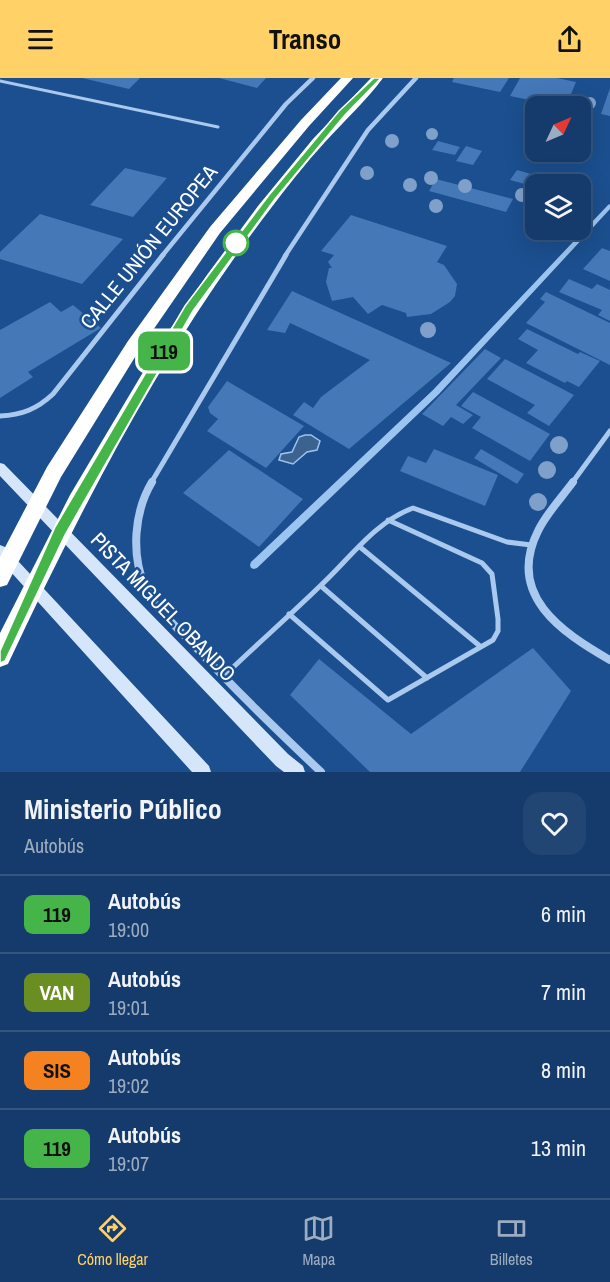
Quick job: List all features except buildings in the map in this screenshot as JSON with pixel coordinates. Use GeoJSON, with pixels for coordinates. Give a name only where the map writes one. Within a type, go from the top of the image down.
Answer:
{"type":"FeatureCollection","features":[{"type":"Feature","properties":{"kind":"highway"},"geometry":{"type":"LineString","coordinates":[[3,563],[134,345],[208,239],[305,123],[347,78]]}},
{"type":"Feature","properties":{"kind":"highway"},"geometry":{"type":"LineString","coordinates":[[356,99],[369,78]]}},
{"type":"Feature","properties":{"kind":"highway"},"geometry":{"type":"LineString","coordinates":[[0,656],[60,531],[189,309],[272,197],[356,99],[377,78]]}},
{"type":"Feature","properties":{"kind":"main road","name":"PISTA MIGUEL OBANDO"},"geometry":{"type":"LineString","coordinates":[[0,468],[282,760],[297,772]]}},
{"type":"Feature","properties":{"kind":"main road"},"geometry":{"type":"LineString","coordinates":[[3,563],[33,585],[203,772]]}},
{"type":"Feature","properties":{"kind":"street","name":"CALLE UNIÓN EUROPEA"},"geometry":{"type":"LineString","coordinates":[[0,416],[16,415],[42,406],[54,394],[75,364],[286,104],[313,78]]}},
{"type":"Feature","properties":{"kind":"street"},"geometry":{"type":"LineString","coordinates":[[321,772],[223,677],[155,603],[144,583],[136,535],[142,498],[303,226],[368,130],[416,78]]}},
{"type":"Feature","properties":{"kind":"street"},"geometry":{"type":"LineString","coordinates":[[610,431],[538,530],[528,557],[530,587],[548,616],[574,639],[610,660]]}},
{"type":"Feature","properties":{"kind":"lane"},"geometry":{"type":"LineString","coordinates":[[0,81],[218,127]]}},
{"type":"Feature","properties":{"kind":"lane"},"geometry":{"type":"LineString","coordinates":[[223,677],[321,586],[387,520],[401,511],[413,508],[507,542],[531,544]]}},
{"type":"Feature","properties":{"kind":"lane"},"geometry":{"type":"LineString","coordinates":[[289,614],[388,700],[493,640],[498,631],[498,619],[492,574],[482,563],[387,520]]}},
{"type":"Feature","properties":{"kind":"lane"},"geometry":{"type":"LineString","coordinates":[[360,547],[481,647]]}},
{"type":"Feature","properties":{"kind":"lane"},"geometry":{"type":"LineString","coordinates":[[321,586],[427,678]]}},
{"type":"Feature","properties":{"kind":"water"},"geometry":{"type":"Polygon","coordinates":[[[311,435],[320,441],[317,450],[307,452],[293,464],[279,460],[281,454],[292,452],[299,437],[311,435]]]}},
{"type":"Feature","properties":{"kind":"waterway"},"geometry":{"type":"LineString","coordinates":[[254,565],[436,392],[610,206]]}},
{"type":"Feature","properties":{"kind":"bus line","name":"119"},"geometry":{"type":"LineString","coordinates":[[0,656],[60,531],[189,309],[272,197],[342,113],[377,78]]}}]}
